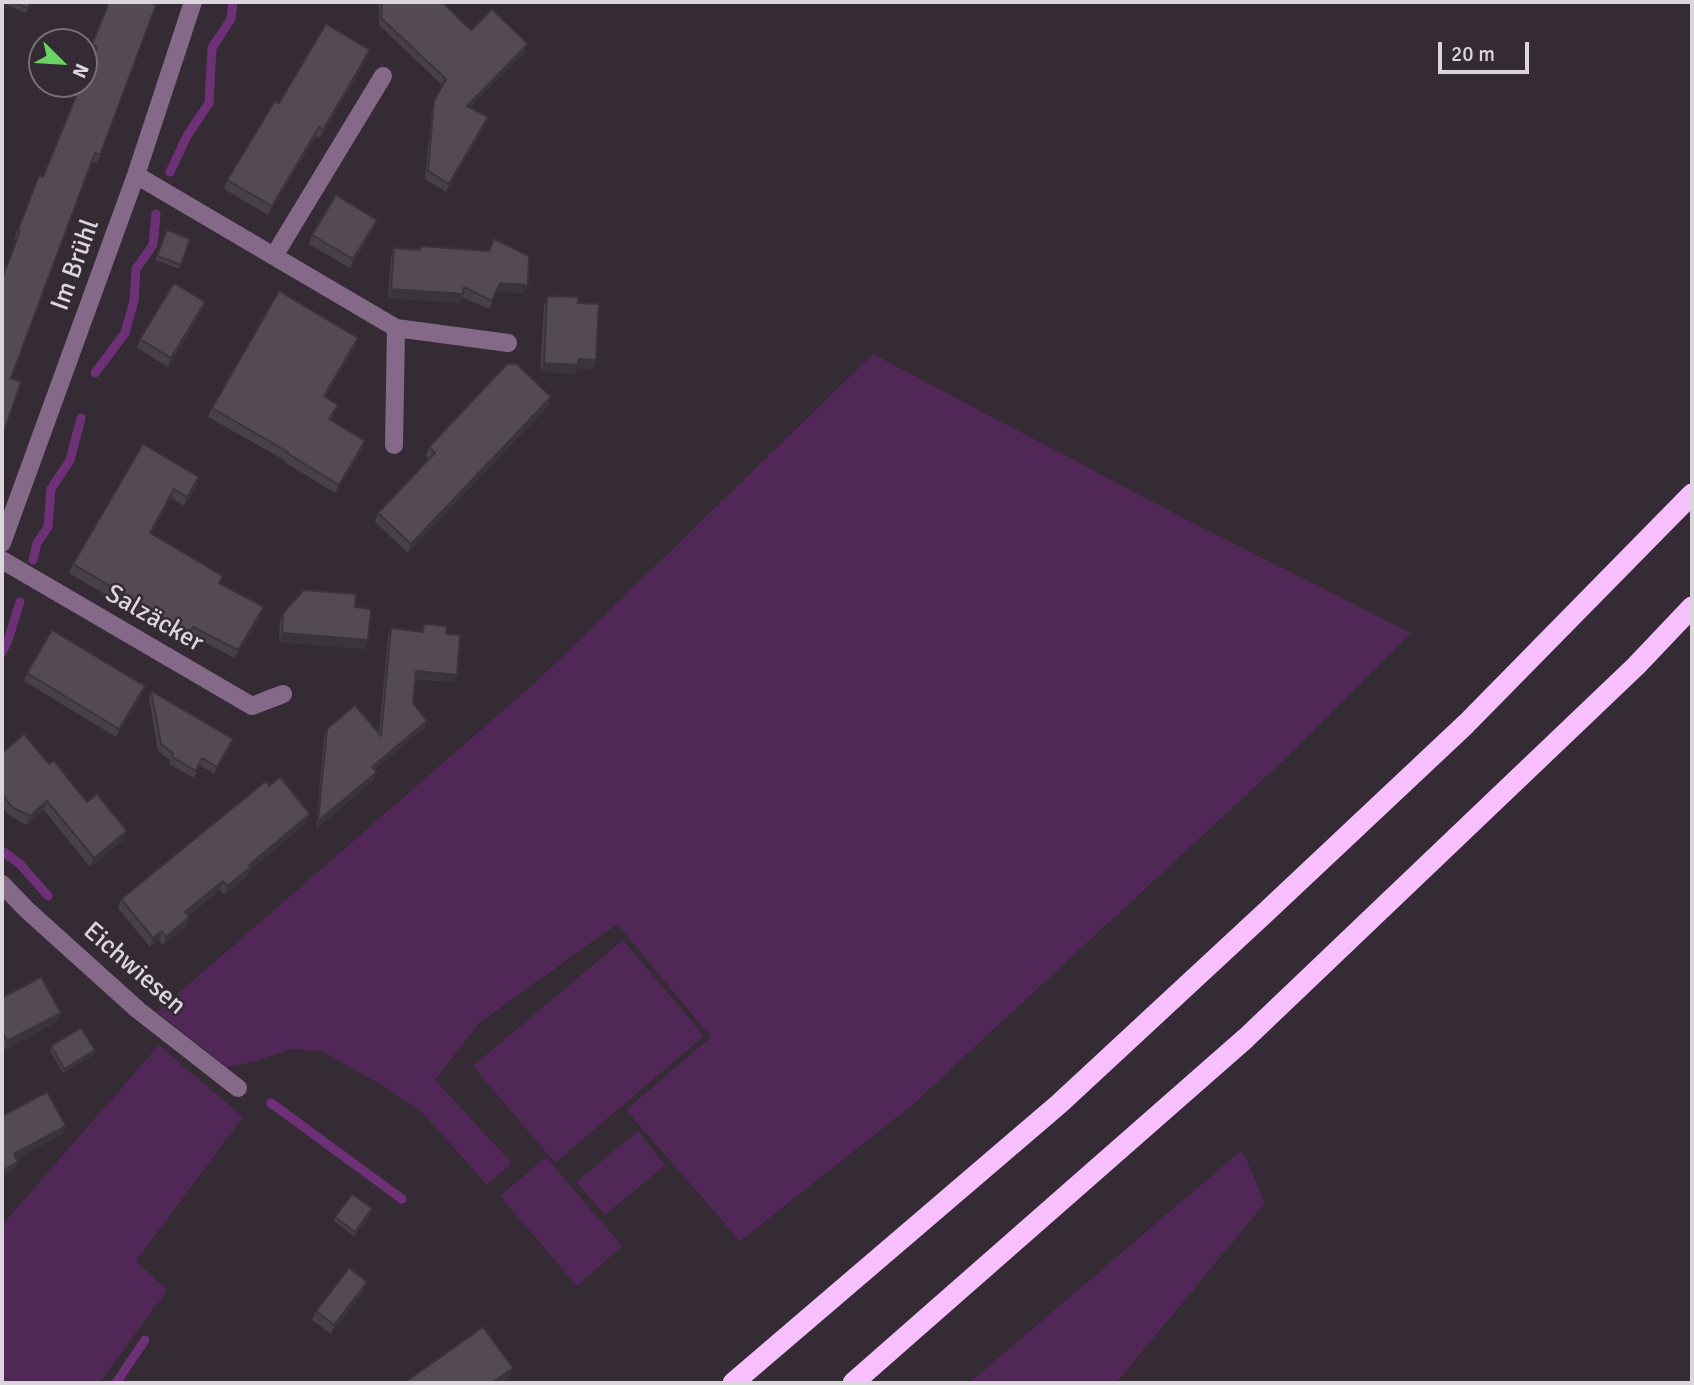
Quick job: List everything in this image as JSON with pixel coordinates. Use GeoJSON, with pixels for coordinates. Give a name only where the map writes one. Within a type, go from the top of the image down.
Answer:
{"type":"FeatureCollection","features":[{"type":"Feature","properties":{"kind":"highway"},"geometry":{"type":"LineString","coordinates":[[733,1383],[1059,1104],[1256,922],[1466,724],[1692,494]]}},
{"type":"Feature","properties":{"kind":"highway"},"geometry":{"type":"LineString","coordinates":[[853,1383],[1246,1038],[1636,666],[1692,607]]}},
{"type":"Feature","properties":{"kind":"street","name":"Im Brühl"},"geometry":{"type":"LineString","coordinates":[[2,543],[136,175],[192,2]]}},
{"type":"Feature","properties":{"kind":"street"},"geometry":{"type":"LineString","coordinates":[[274,257],[383,76]]}},
{"type":"Feature","properties":{"kind":"street"},"geometry":{"type":"LineString","coordinates":[[136,175],[396,328],[508,343]]}},
{"type":"Feature","properties":{"kind":"street"},"geometry":{"type":"LineString","coordinates":[[394,444],[396,328]]}},
{"type":"Feature","properties":{"kind":"street","name":"Salzäcker"},"geometry":{"type":"LineString","coordinates":[[2,560],[252,706],[283,694]]}},
{"type":"Feature","properties":{"kind":"street","name":"Eichwiesen"},"geometry":{"type":"LineString","coordinates":[[2,884],[138,1010],[238,1088]]}},
{"type":"Feature","properties":{"kind":"shaded area"},"geometry":{"type":"Polygon","coordinates":[[[873,354],[1193,523],[1411,633],[1287,757],[911,1106],[740,1241],[626,1110],[711,1037],[617,924],[480,1022],[435,1080],[512,1163],[487,1185],[423,1113],[380,1084],[324,1052],[292,1049],[253,1062],[227,1067],[157,1012],[537,681],[873,354]]]}},
{"type":"Feature","properties":{"kind":"shaded area"},"geometry":{"type":"Polygon","coordinates":[[[623,940],[704,1036],[555,1163],[473,1066],[623,940]]]}},
{"type":"Feature","properties":{"kind":"shaded area"},"geometry":{"type":"Polygon","coordinates":[[[159,1045],[243,1117],[136,1261],[167,1290],[100,1383],[2,1383],[2,1225],[159,1045]]]}},
{"type":"Feature","properties":{"kind":"shaded area"},"geometry":{"type":"Polygon","coordinates":[[[638,1131],[665,1165],[605,1215],[576,1182],[638,1131]]]}},
{"type":"Feature","properties":{"kind":"shaded area"},"geometry":{"type":"Polygon","coordinates":[[[1242,1150],[1265,1203],[1116,1383],[969,1383],[1242,1150]]]}},
{"type":"Feature","properties":{"kind":"shaded area"},"geometry":{"type":"Polygon","coordinates":[[[546,1157],[622,1246],[577,1286],[500,1196],[546,1157]]]}},
{"type":"Feature","properties":{"kind":"building"},"geometry":{"type":"Polygon","coordinates":[[[12,2],[30,2],[28,8],[12,2]]]}},
{"type":"Feature","properties":{"kind":"building"},"geometry":{"type":"Polygon","coordinates":[[[109,2],[149,2],[156,5],[100,155],[95,153],[11,378],[21,382],[2,437],[2,279],[39,175],[43,177],[75,98],[98,98],[98,30],[109,2]]]}},
{"type":"Feature","properties":{"kind":"building"},"geometry":{"type":"Polygon","coordinates":[[[382,2],[442,2],[471,30],[492,9],[528,44],[467,106],[488,117],[449,184],[428,171],[434,101],[446,79],[381,18],[382,2]]]}},
{"type":"Feature","properties":{"kind":"building"},"geometry":{"type":"Polygon","coordinates":[[[326,24],[370,50],[323,130],[319,127],[272,206],[227,180],[275,101],[279,103],[326,24]]]}},
{"type":"Feature","properties":{"kind":"building"},"geometry":{"type":"Polygon","coordinates":[[[336,195],[377,220],[353,259],[312,235],[336,195]]]}},
{"type":"Feature","properties":{"kind":"building"},"geometry":{"type":"Polygon","coordinates":[[[167,230],[190,239],[181,265],[157,256],[167,230]]]}},
{"type":"Feature","properties":{"kind":"building"},"geometry":{"type":"Polygon","coordinates":[[[494,239],[529,256],[528,285],[500,283],[492,301],[464,287],[463,294],[391,289],[394,248],[420,250],[421,246],[489,251],[494,239]]]}},
{"type":"Feature","properties":{"kind":"building"},"geometry":{"type":"Polygon","coordinates":[[[174,283],[205,302],[171,358],[140,339],[174,283]]]}},
{"type":"Feature","properties":{"kind":"building"},"geometry":{"type":"Polygon","coordinates":[[[279,291],[358,338],[324,396],[338,405],[329,419],[365,441],[339,485],[212,408],[279,291]]]}},
{"type":"Feature","properties":{"kind":"building"},"geometry":{"type":"Polygon","coordinates":[[[547,296],[578,297],[578,303],[599,304],[596,360],[579,359],[578,365],[544,363],[547,296]]]}},
{"type":"Feature","properties":{"kind":"building"},"geometry":{"type":"Polygon","coordinates":[[[507,364],[517,364],[551,397],[411,544],[378,513],[435,453],[429,447],[507,364]]]}},
{"type":"Feature","properties":{"kind":"building"},"geometry":{"type":"Polygon","coordinates":[[[143,444],[199,477],[187,497],[174,489],[150,533],[223,576],[219,583],[264,607],[238,650],[193,627],[189,633],[73,564],[143,444]]]}},
{"type":"Feature","properties":{"kind":"building"},"geometry":{"type":"Polygon","coordinates":[[[304,590],[356,594],[355,607],[371,609],[368,640],[282,633],[283,613],[304,590]]]}},
{"type":"Feature","properties":{"kind":"building"},"geometry":{"type":"Polygon","coordinates":[[[424,624],[447,626],[446,634],[460,635],[457,675],[416,671],[413,703],[427,721],[372,767],[377,772],[318,821],[327,729],[355,705],[381,736],[391,628],[423,632],[424,624]]]}},
{"type":"Feature","properties":{"kind":"building"},"geometry":{"type":"Polygon","coordinates":[[[52,630],[145,686],[119,729],[27,673],[52,630]]]}},
{"type":"Feature","properties":{"kind":"building"},"geometry":{"type":"Polygon","coordinates":[[[151,691],[233,739],[217,767],[202,758],[196,771],[172,757],[173,753],[161,744],[151,691]]]}},
{"type":"Feature","properties":{"kind":"building"},"geometry":{"type":"Polygon","coordinates":[[[24,734],[49,764],[54,761],[87,802],[97,794],[127,831],[94,858],[47,801],[30,816],[12,807],[2,794],[2,753],[24,734]]]}},
{"type":"Feature","properties":{"kind":"building"},"geometry":{"type":"Polygon","coordinates":[[[280,777],[310,814],[227,886],[223,881],[185,912],[189,917],[166,937],[162,931],[153,938],[121,899],[266,781],[269,786],[280,777]]]}},
{"type":"Feature","properties":{"kind":"building"},"geometry":{"type":"Polygon","coordinates":[[[41,977],[61,1013],[7,1041],[2,1031],[2,998],[41,977]]]}},
{"type":"Feature","properties":{"kind":"building"},"geometry":{"type":"Polygon","coordinates":[[[81,1028],[95,1050],[64,1069],[51,1046],[81,1028]]]}},
{"type":"Feature","properties":{"kind":"building"},"geometry":{"type":"Polygon","coordinates":[[[47,1092],[66,1126],[14,1154],[18,1162],[2,1171],[2,1116],[47,1092]]]}},
{"type":"Feature","properties":{"kind":"building"},"geometry":{"type":"Polygon","coordinates":[[[352,1194],[372,1208],[355,1232],[335,1217],[352,1194]]]}},
{"type":"Feature","properties":{"kind":"building"},"geometry":{"type":"Polygon","coordinates":[[[349,1268],[367,1282],[334,1325],[316,1311],[349,1268]]]}},
{"type":"Feature","properties":{"kind":"building"},"geometry":{"type":"Polygon","coordinates":[[[483,1327],[513,1368],[492,1383],[404,1383],[483,1327]]]}},
{"type":"Feature","properties":{"kind":"waterway"},"geometry":{"type":"LineString","coordinates":[[170,172],[187,136],[209,103],[212,48],[231,19],[233,2]]}},
{"type":"Feature","properties":{"kind":"waterway"},"geometry":{"type":"LineString","coordinates":[[95,373],[125,333],[134,301],[136,269],[153,245],[156,214]]}},
{"type":"Feature","properties":{"kind":"waterway"},"geometry":{"type":"LineString","coordinates":[[33,560],[37,543],[48,527],[51,489],[70,460],[81,418]]}},
{"type":"Feature","properties":{"kind":"waterway"},"geometry":{"type":"LineString","coordinates":[[2,652],[20,602]]}},
{"type":"Feature","properties":{"kind":"waterway"},"geometry":{"type":"LineString","coordinates":[[2,851],[20,864],[48,896]]}},
{"type":"Feature","properties":{"kind":"waterway"},"geometry":{"type":"LineString","coordinates":[[271,1103],[402,1199]]}},
{"type":"Feature","properties":{"kind":"waterway"},"geometry":{"type":"LineString","coordinates":[[116,1383],[145,1340]]}}]}
